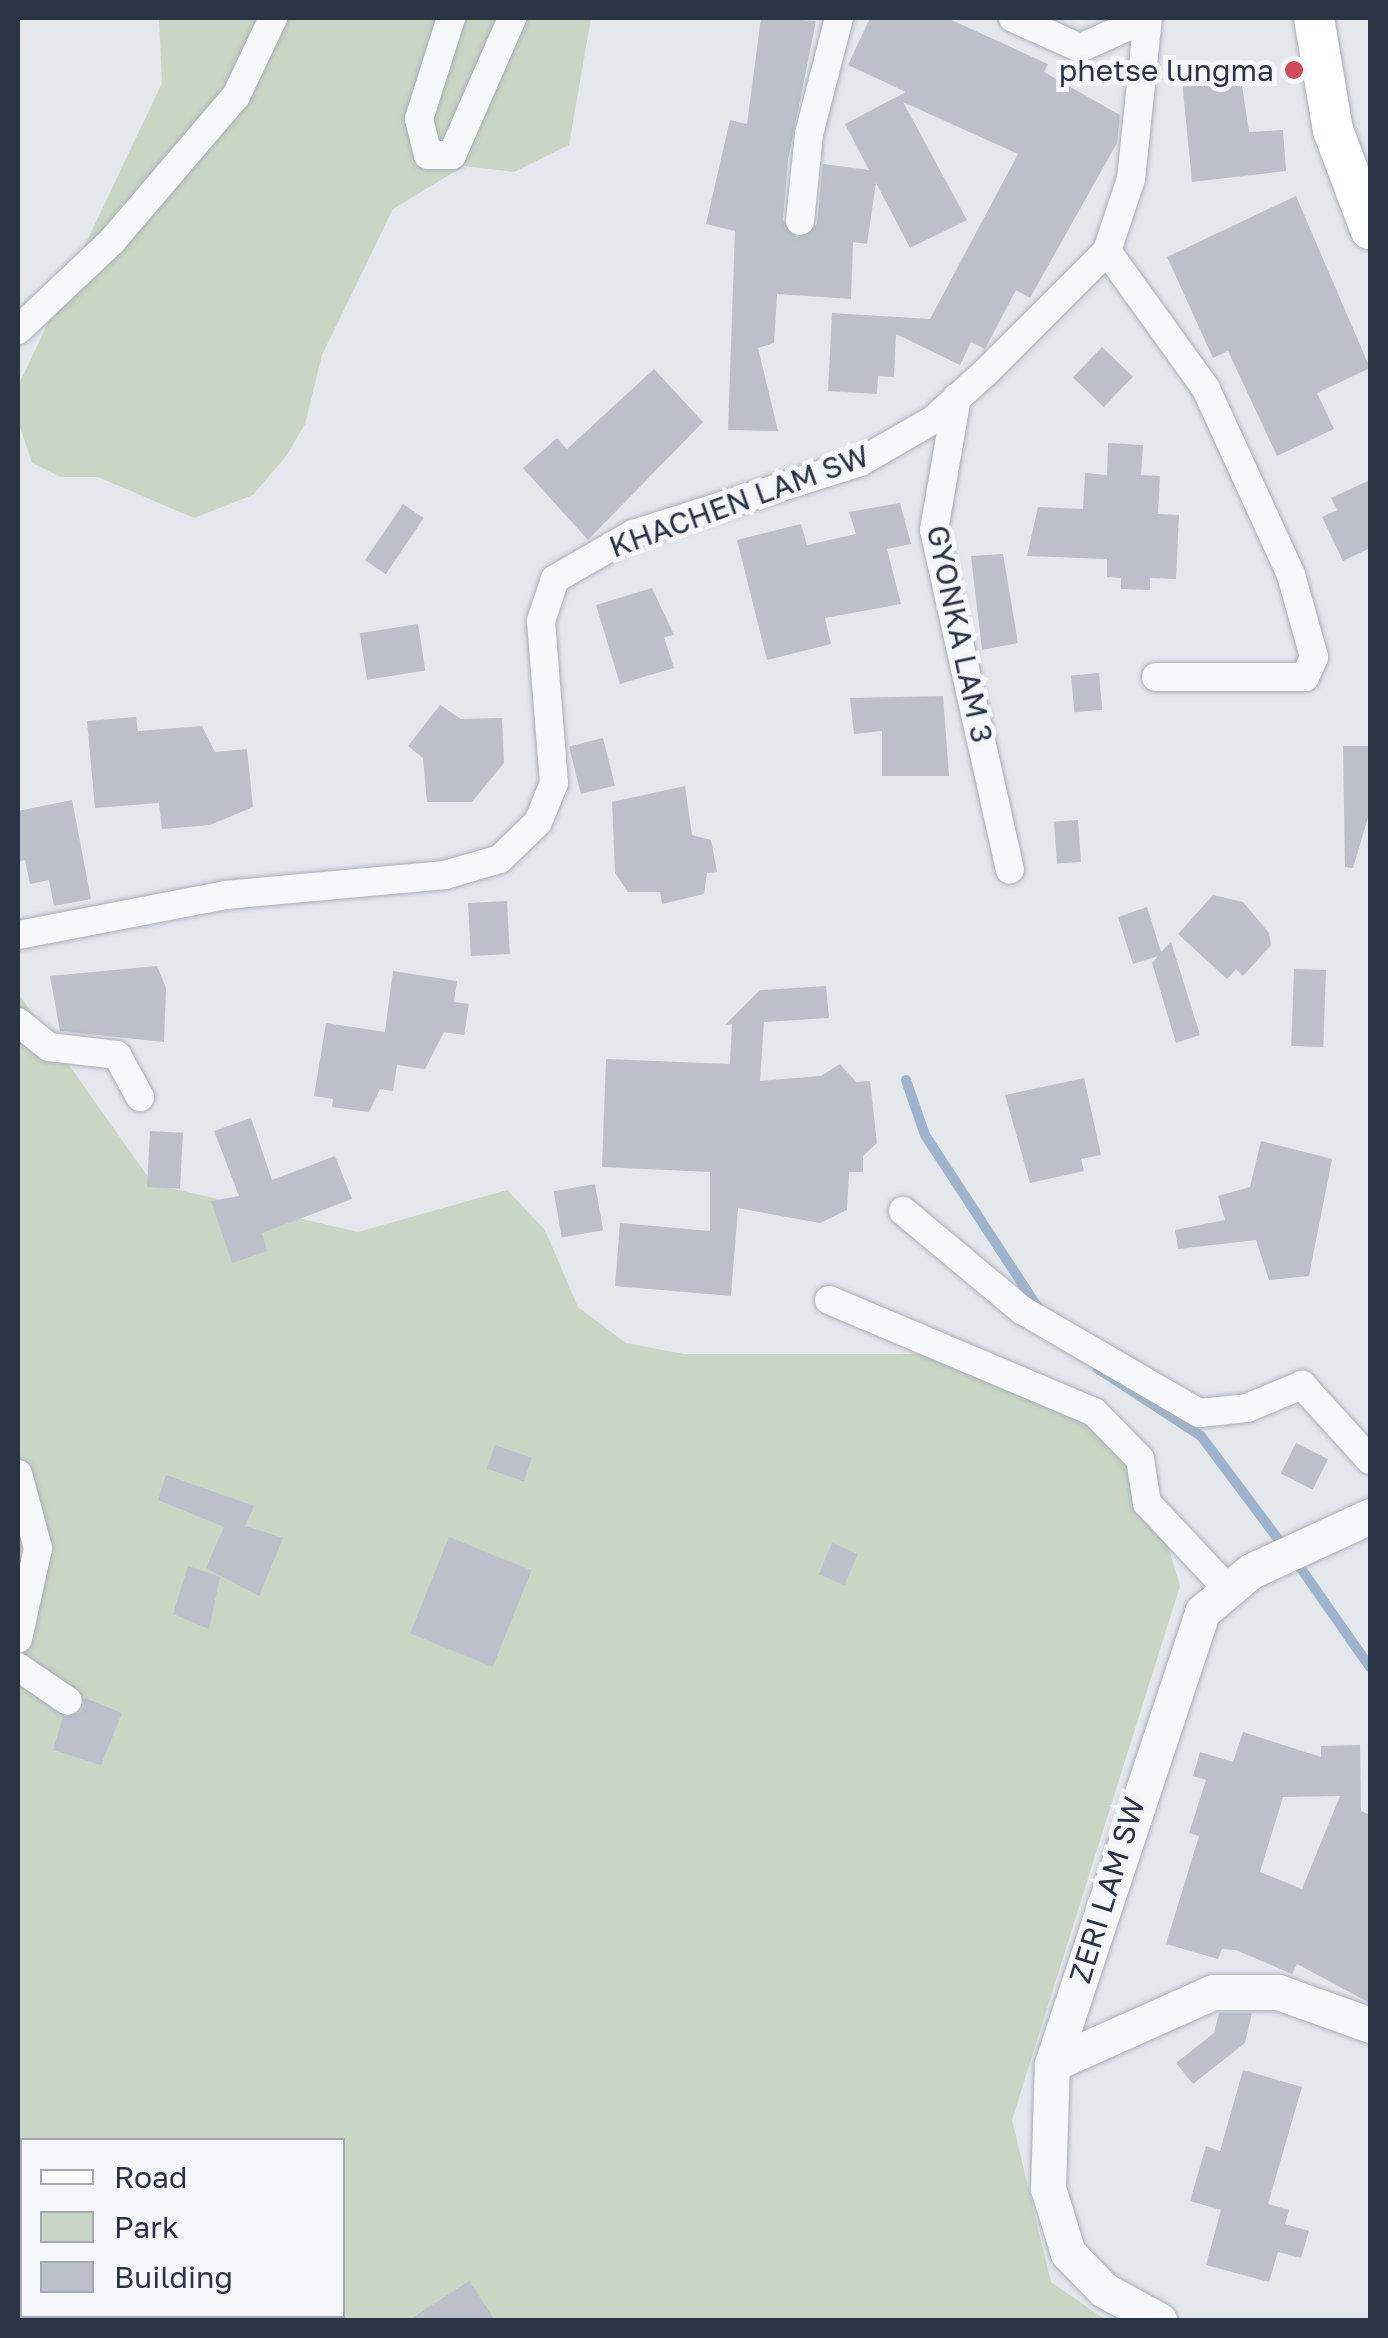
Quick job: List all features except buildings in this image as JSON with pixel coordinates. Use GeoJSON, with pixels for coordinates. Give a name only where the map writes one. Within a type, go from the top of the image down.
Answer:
{"type":"FeatureCollection","features":[{"type":"Feature","properties":{"kind":"main road"},"geometry":{"type":"LineString","coordinates":[[1314,18],[1334,130],[1370,228]]}},
{"type":"Feature","properties":{"kind":"street"},"geometry":{"type":"LineString","coordinates":[[18,330],[112,241],[236,96],[273,18]]}},
{"type":"Feature","properties":{"kind":"street"},"geometry":{"type":"LineString","coordinates":[[451,18],[419,120],[428,155],[452,155],[512,18]]}},
{"type":"Feature","properties":{"kind":"street"},"geometry":{"type":"LineString","coordinates":[[800,221],[809,134],[839,18]]}},
{"type":"Feature","properties":{"kind":"street"},"geometry":{"type":"LineString","coordinates":[[1013,18],[1080,48],[1147,18]]}},
{"type":"Feature","properties":{"kind":"street","name":"KHACHEN LAM SW"},"geometry":{"type":"LineString","coordinates":[[18,935],[500,859],[538,822],[554,783],[540,621],[555,580],[632,534],[860,462],[957,397],[1110,244],[1131,178],[1147,18]]}},
{"type":"Feature","properties":{"kind":"street"},"geometry":{"type":"LineString","coordinates":[[1110,244],[1212,380],[1257,466]]}},
{"type":"Feature","properties":{"kind":"street"},"geometry":{"type":"LineString","coordinates":[[1110,244],[1206,389],[1291,575],[1314,657],[1304,677],[1156,677]]}},
{"type":"Feature","properties":{"kind":"street","name":"GYONKA LAM 3"},"geometry":{"type":"LineString","coordinates":[[957,397],[934,530],[1010,870]]}},
{"type":"Feature","properties":{"kind":"street"},"geometry":{"type":"LineString","coordinates":[[18,1022],[49,1047],[116,1056],[140,1097]]}},
{"type":"Feature","properties":{"kind":"street"},"geometry":{"type":"LineString","coordinates":[[903,1211],[1022,1310],[1199,1413],[1247,1408],[1302,1385],[1370,1460]]}},
{"type":"Feature","properties":{"kind":"street"},"geometry":{"type":"LineString","coordinates":[[829,1300],[1094,1412],[1140,1459],[1147,1503],[1226,1586],[1370,1516]]}},
{"type":"Feature","properties":{"kind":"street"},"geometry":{"type":"LineString","coordinates":[[18,1474],[38,1548],[18,1638]]}},
{"type":"Feature","properties":{"kind":"street","name":"ZERI LAM SW"},"geometry":{"type":"LineString","coordinates":[[1159,2320],[1104,2290],[1068,2252],[1048,2188],[1052,2064],[1182,1653],[1226,1586]]}},
{"type":"Feature","properties":{"kind":"street"},"geometry":{"type":"LineString","coordinates":[[18,1667],[68,1701]]}},
{"type":"Feature","properties":{"kind":"street"},"geometry":{"type":"LineString","coordinates":[[1052,2064],[1213,1992],[1278,1992],[1370,2025]]}},
{"type":"Feature","properties":{"kind":"green space"},"geometry":{"type":"Polygon","coordinates":[[[159,18],[591,18],[569,145],[514,172],[464,166],[393,209],[322,355],[305,424],[287,455],[253,495],[194,518],[98,477],[61,477],[32,463],[18,421],[18,386],[162,83],[159,18]]]}},
{"type":"Feature","properties":{"kind":"green space"},"geometry":{"type":"Polygon","coordinates":[[[18,993],[153,1184],[358,1232],[507,1190],[545,1230],[578,1307],[626,1343],[684,1354],[929,1354],[1068,1407],[1117,1444],[1153,1495],[1180,1586],[1012,2120],[1051,2282],[1106,2320],[18,2320],[18,993]]]}},
{"type":"Feature","properties":{"kind":"waterway"},"geometry":{"type":"LineString","coordinates":[[906,1080],[925,1135],[1040,1311]]}},
{"type":"Feature","properties":{"kind":"waterway"},"geometry":{"type":"LineString","coordinates":[[1097,1368],[1201,1436],[1284,1547]]}},
{"type":"Feature","properties":{"kind":"waterway"},"geometry":{"type":"LineString","coordinates":[[1295,1560],[1370,1667]]}},
{"type":"Feature","properties":{"kind":"place","name":"phetse lungma"},"geometry":{"type":"Point","coordinates":[1294,70]}}]}
